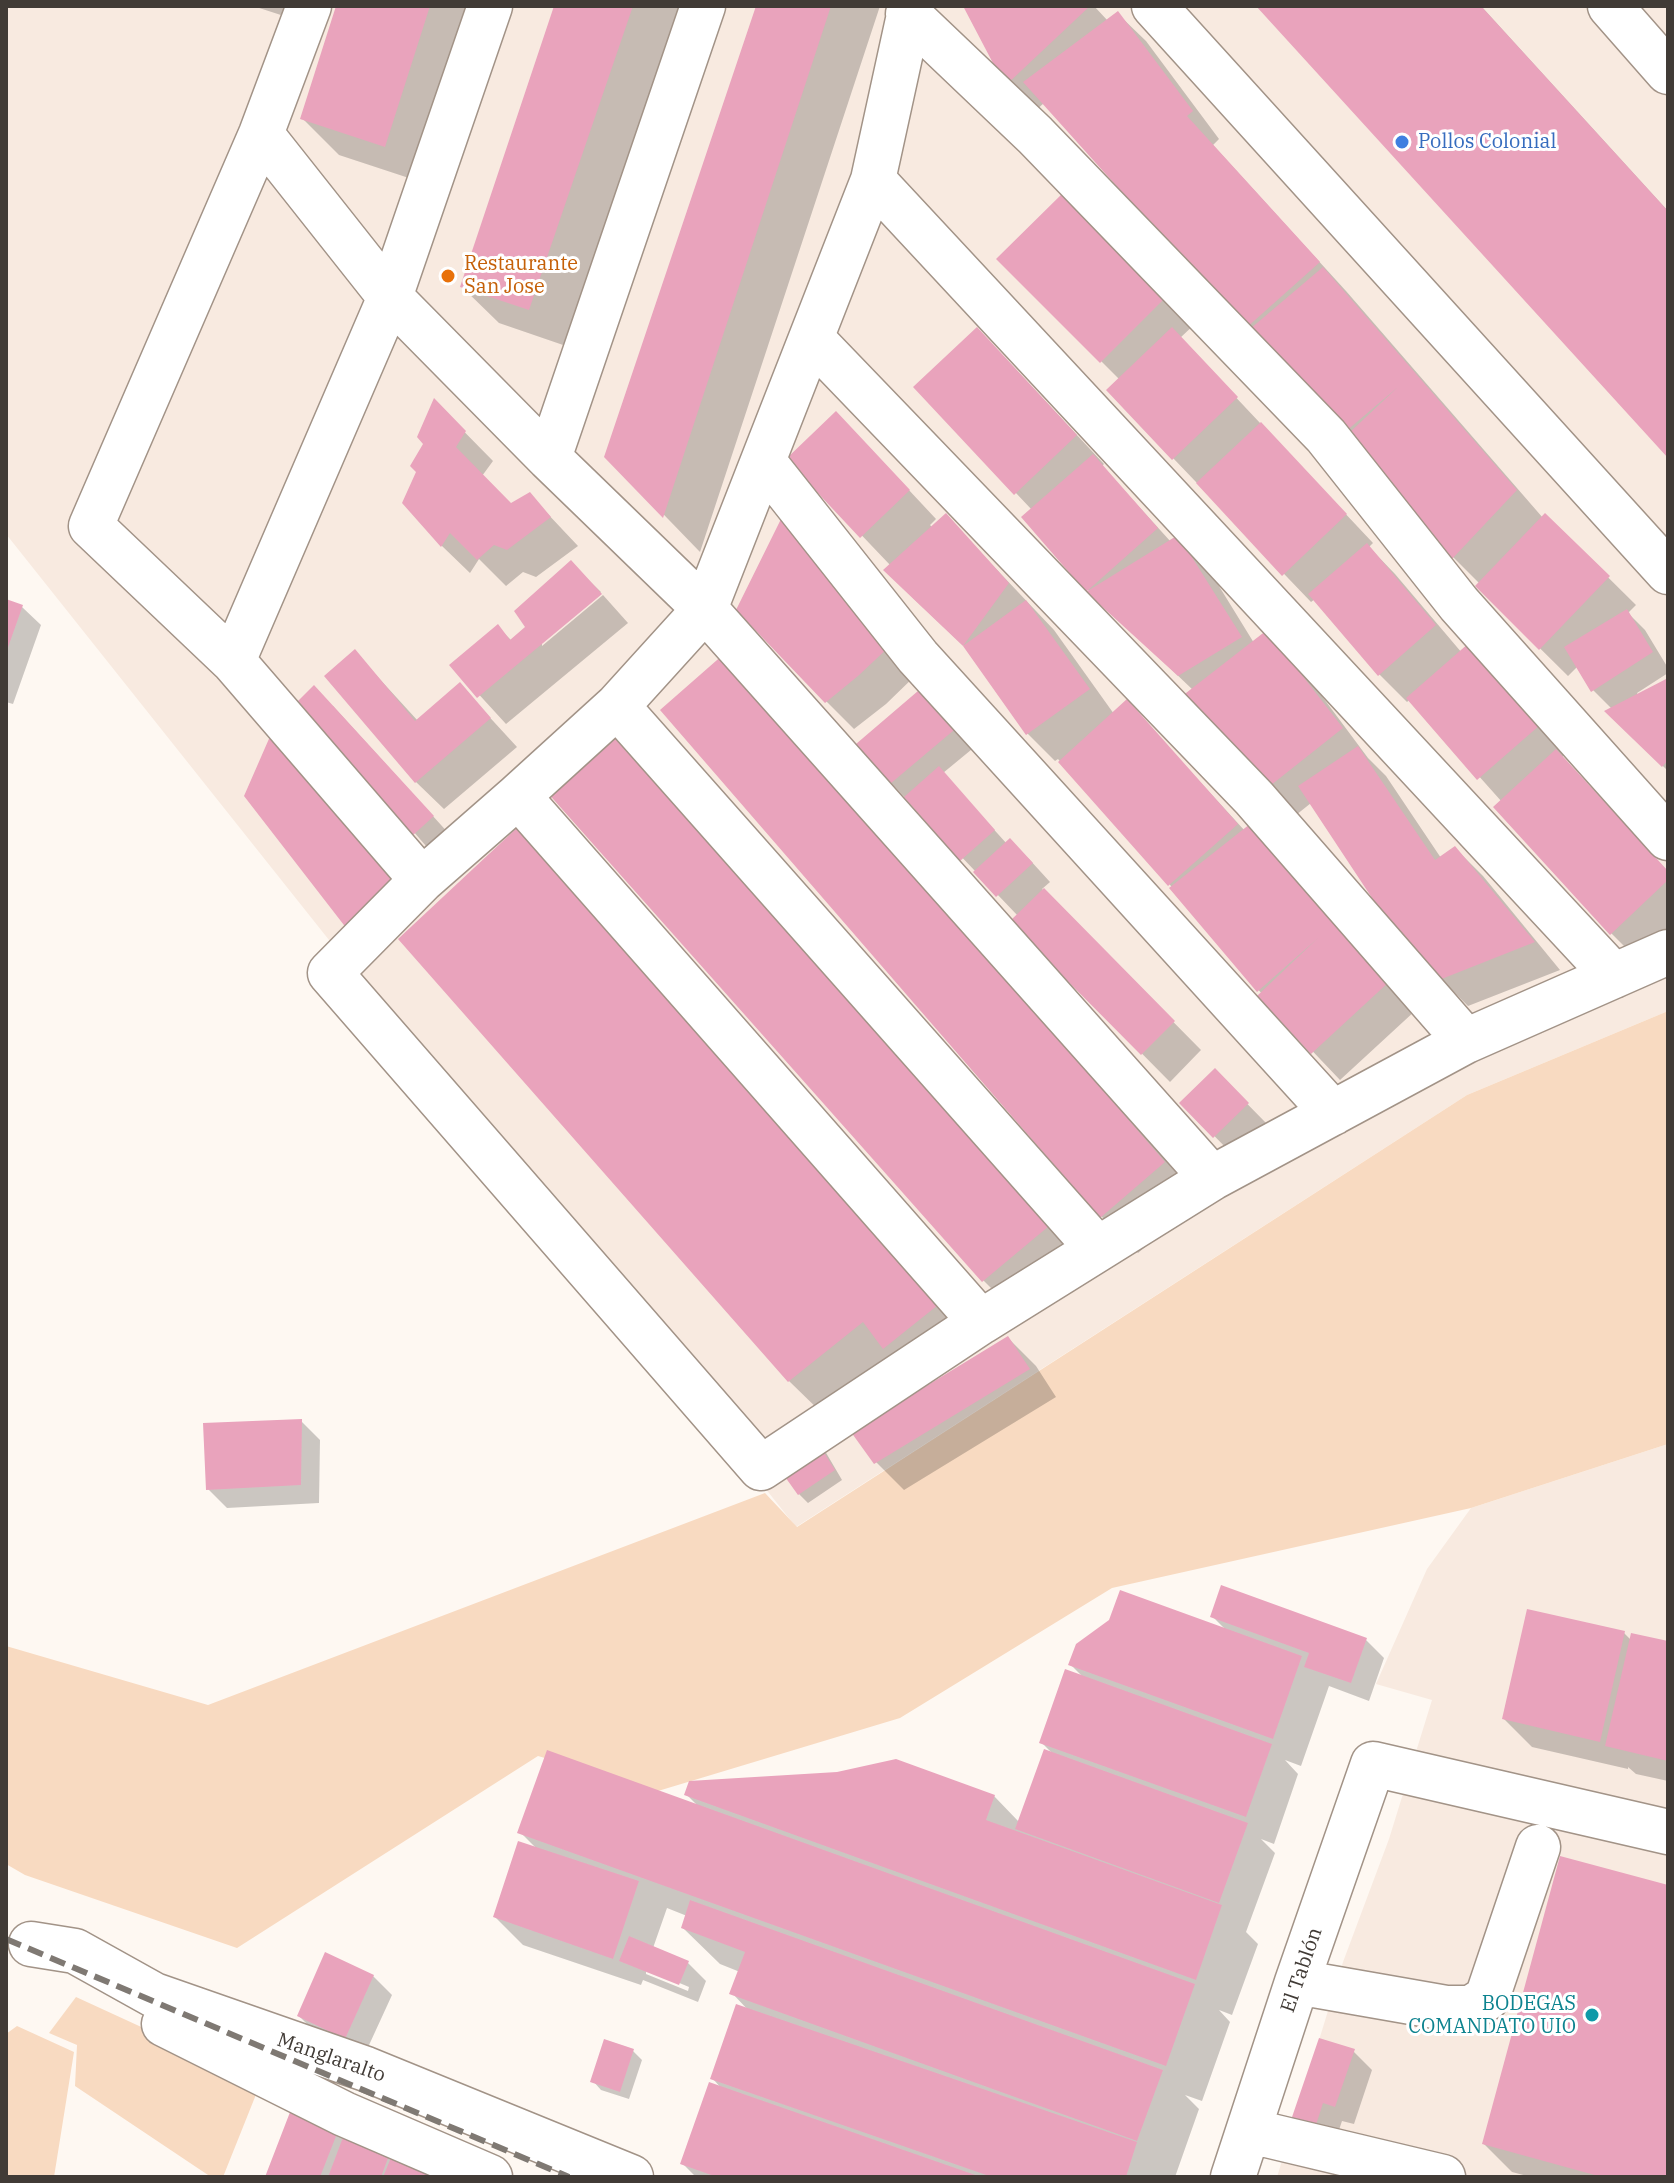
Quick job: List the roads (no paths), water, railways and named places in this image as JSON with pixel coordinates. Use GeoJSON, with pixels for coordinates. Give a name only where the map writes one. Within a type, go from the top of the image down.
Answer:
{"type":"FeatureCollection","features":[{"type":"Feature","properties":{"kind":"street"},"geometry":{"type":"LineString","coordinates":[[309,6],[261,134],[91,526],[233,661],[422,880]]}},
{"type":"Feature","properties":{"kind":"street"},"geometry":{"type":"LineString","coordinates":[[233,661],[390,297],[490,6]]}},
{"type":"Feature","properties":{"kind":"street"},"geometry":{"type":"LineString","coordinates":[[549,458],[703,6]]}},
{"type":"Feature","properties":{"kind":"street"},"geometry":{"type":"LineString","coordinates":[[1154,6],[1668,572]]}},
{"type":"Feature","properties":{"kind":"street"},"geometry":{"type":"LineString","coordinates":[[1610,6],[1668,72]]}},
{"type":"Feature","properties":{"kind":"street"},"geometry":{"type":"LineString","coordinates":[[910,10],[873,180],[705,609],[617,706],[422,880],[330,973],[761,1468],[981,1322],[1212,1178],[1466,1041],[1668,952]]}},
{"type":"Feature","properties":{"kind":"street"},"geometry":{"type":"LineString","coordinates":[[910,10],[1326,436],[1459,604],[1668,838]]}},
{"type":"Feature","properties":{"kind":"street"},"geometry":{"type":"LineString","coordinates":[[261,134],[390,297],[549,458],[705,609],[1212,1178]]}},
{"type":"Feature","properties":{"kind":"street"},"geometry":{"type":"LineString","coordinates":[[873,180],[1614,976]]}},
{"type":"Feature","properties":{"kind":"street"},"geometry":{"type":"LineString","coordinates":[[812,339],[1254,798],[1466,1041]]}},
{"type":"Feature","properties":{"kind":"street"},"geometry":{"type":"LineString","coordinates":[[763,461],[918,657],[1333,1113]]}},
{"type":"Feature","properties":{"kind":"street"},"geometry":{"type":"LineString","coordinates":[[617,706],[1097,1248]]}},
{"type":"Feature","properties":{"kind":"street"},"geometry":{"type":"LineString","coordinates":[[518,796],[981,1322]]}},
{"type":"Feature","properties":{"kind":"street","name":"El Tablón"},"geometry":{"type":"LineString","coordinates":[[1233,2177],[1373,1764],[1668,1832]]}},
{"type":"Feature","properties":{"kind":"street"},"geometry":{"type":"LineString","coordinates":[[1297,1982],[1446,2008],[1471,2008],[1487,1998],[1538,1847]]}},
{"type":"Feature","properties":{"kind":"street","name":"Manglaralto"},"geometry":{"type":"LineString","coordinates":[[18,1936],[62,1973],[344,2114],[490,2177]]}},
{"type":"Feature","properties":{"kind":"street","name":"Manglaralto"},"geometry":{"type":"LineString","coordinates":[[18,1936],[75,1951],[154,1995],[366,2069],[631,2177]]}},
{"type":"Feature","properties":{"kind":"street"},"geometry":{"type":"LineString","coordinates":[[1250,2131],[1443,2177]]}},
{"type":"Feature","properties":{"kind":"railway"},"geometry":{"type":"LineString","coordinates":[[6,1939],[569,2177]]}},
{"type":"Feature","properties":{"kind":"place","name":"Pollos Colonial"},"geometry":{"type":"Point","coordinates":[1402,142]}},
{"type":"Feature","properties":{"kind":"place","name":"Restaurante San Jose"},"geometry":{"type":"Point","coordinates":[448,276]}},
{"type":"Feature","properties":{"kind":"place","name":"BODEGAS COMANDATO UIO"},"geometry":{"type":"Point","coordinates":[1592,2015]}}]}
